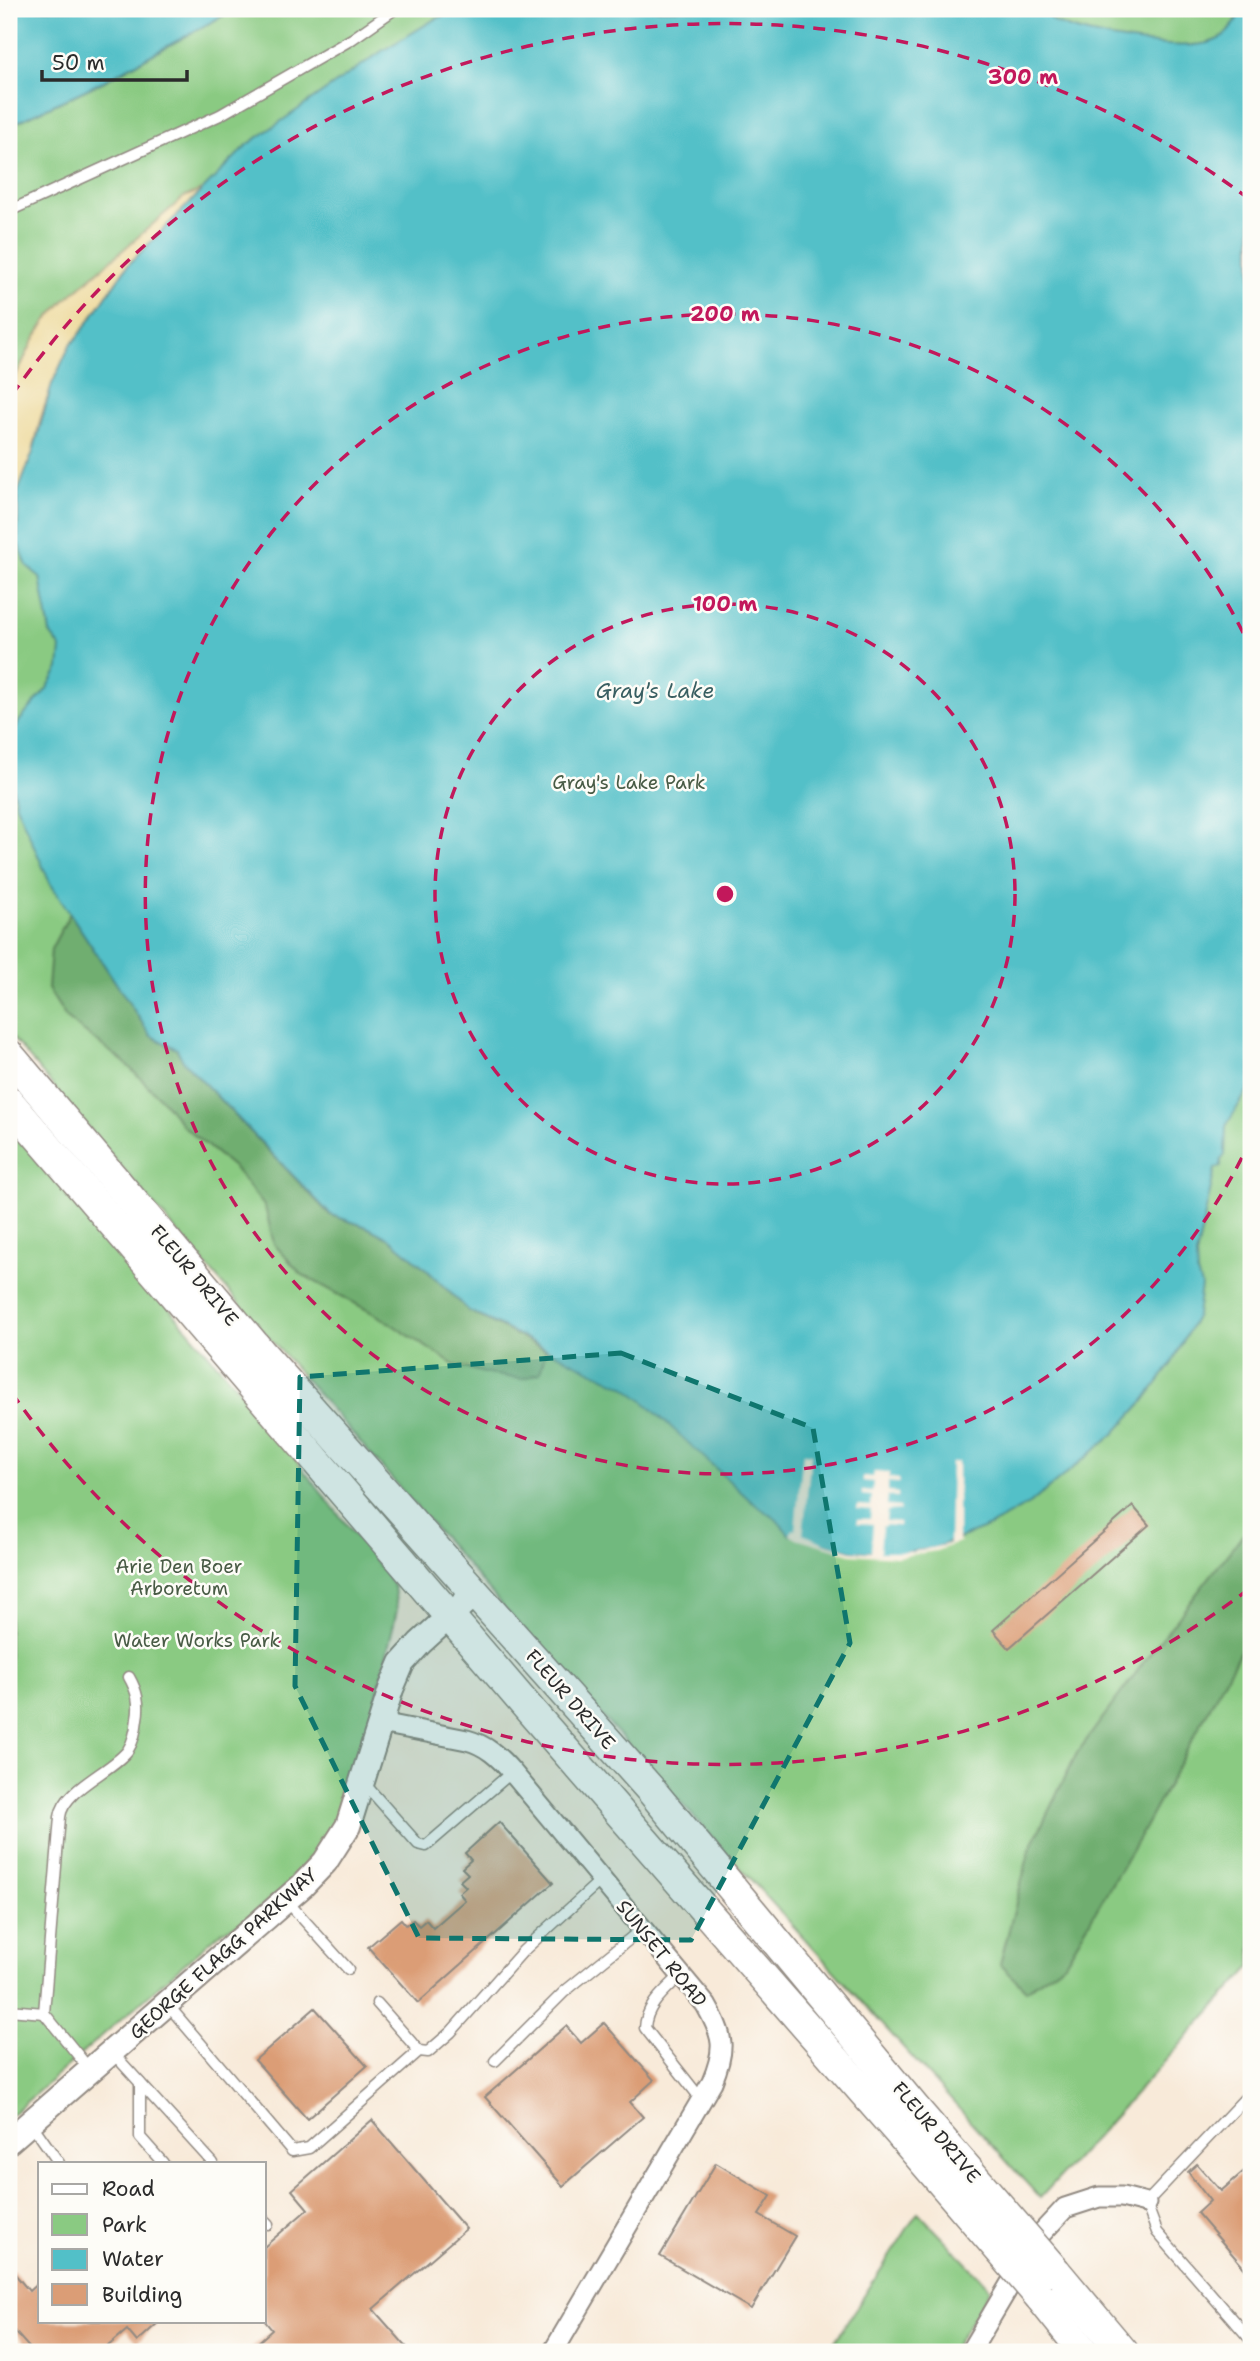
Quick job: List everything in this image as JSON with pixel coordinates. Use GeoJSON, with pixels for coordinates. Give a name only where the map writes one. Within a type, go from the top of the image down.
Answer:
{"type":"FeatureCollection","features":[{"type":"Feature","properties":{"kind":"main road","name":"FLEUR DRIVE"},"geometry":{"type":"LineString","coordinates":[[9,1055],[261,1353],[650,1789],[917,2111],[1123,2352]]}},
{"type":"Feature","properties":{"kind":"main road","name":"FLEUR DRIVE"},"geometry":{"type":"LineString","coordinates":[[9,1102],[450,1616],[902,2136],[1084,2352]]}},
{"type":"Feature","properties":{"kind":"street","name":"GEORGE FLAGG PARKWAY"},"geometry":{"type":"LineString","coordinates":[[9,2141],[286,1900],[325,1862],[348,1826],[391,1689],[402,1663],[476,1592]]}},
{"type":"Feature","properties":{"kind":"street","name":"SUNSET ROAD"},"geometry":{"type":"LineString","coordinates":[[381,1723],[480,1744],[493,1752],[706,2005],[717,2024],[722,2043],[721,2061],[553,2352]]}},
{"type":"Feature","properties":{"kind":"street"},"geometry":{"type":"LineString","coordinates":[[970,2352],[1038,2237],[1065,2208],[1098,2197],[1122,2197],[1146,2203]]}},
{"type":"Feature","properties":{"kind":"lane"},"geometry":{"type":"LineString","coordinates":[[9,211],[220,115],[352,39],[395,9]]}},
{"type":"Feature","properties":{"kind":"lane"},"geometry":{"type":"LineString","coordinates":[[91,2070],[44,2012],[61,1809],[82,1787],[128,1751],[136,1732],[139,1709],[137,1695],[129,1677]]}},
{"type":"Feature","properties":{"kind":"lane"},"geometry":{"type":"LineString","coordinates":[[363,1782],[418,1844],[426,1846],[512,1772]]}},
{"type":"Feature","properties":{"kind":"lane"},"geometry":{"type":"LineString","coordinates":[[377,2003],[419,2051],[428,2052],[451,2032],[523,1951],[601,1880]]}},
{"type":"Feature","properties":{"kind":"lane"},"geometry":{"type":"LineString","coordinates":[[286,1900],[348,1969]]}},
{"type":"Feature","properties":{"kind":"lane"},"geometry":{"type":"LineString","coordinates":[[495,2061],[564,1992],[642,1929]]}},
{"type":"Feature","properties":{"kind":"lane"},"geometry":{"type":"LineString","coordinates":[[681,1975],[651,2007],[645,2028],[701,2099]]}},
{"type":"Feature","properties":{"kind":"lane"},"geometry":{"type":"LineString","coordinates":[[167,2004],[292,2151],[309,2148],[419,2051]]}},
{"type":"Feature","properties":{"kind":"lane"},"geometry":{"type":"LineString","coordinates":[[9,2010],[44,2012]]}},
{"type":"Feature","properties":{"kind":"lane"},"geometry":{"type":"LineString","coordinates":[[112,2052],[212,2162]]}},
{"type":"Feature","properties":{"kind":"lane"},"geometry":{"type":"LineString","coordinates":[[139,2082],[140,2137],[162,2162]]}},
{"type":"Feature","properties":{"kind":"lane"},"geometry":{"type":"LineString","coordinates":[[1251,2092],[1146,2203],[1157,2232],[1251,2340]]}},
{"type":"Feature","properties":{"kind":"lane"},"geometry":{"type":"LineString","coordinates":[[31,2122],[58,2162]]}},
{"type":"Feature","properties":{"kind":"highlighted area"},"geometry":{"type":"Polygon","coordinates":[[[621,1353],[813,1428],[850,1643],[691,1940],[419,1938],[295,1686],[300,1377],[621,1353]]]}},
{"type":"Feature","properties":{"kind":"green space","name":"Gray's Lake"},"geometry":{"type":"Polygon","coordinates":[[[235,9],[1251,9],[1251,1967],[1040,2198],[508,1612],[144,1194],[9,1034],[9,126],[104,81],[235,9]]]}},
{"type":"Feature","properties":{"kind":"green space"},"geometry":{"type":"Polygon","coordinates":[[[70,913],[151,1036],[177,1049],[183,1061],[330,1215],[367,1227],[390,1239],[424,1267],[469,1311],[546,1350],[540,1373],[522,1379],[454,1365],[382,1318],[301,1274],[274,1244],[265,1207],[234,1168],[183,1126],[164,1102],[124,1062],[67,1019],[48,989],[51,949],[70,913]]]}},
{"type":"Feature","properties":{"kind":"green space","name":"Water Works Park"},"geometry":{"type":"Polygon","coordinates":[[[9,1121],[278,1435],[385,1573],[394,1587],[397,1610],[358,1778],[343,1821],[311,1866],[241,1923],[222,1931],[9,2117],[9,1121]]]}},
{"type":"Feature","properties":{"kind":"green space"},"geometry":{"type":"Polygon","coordinates":[[[1251,1524],[1251,1631],[1143,1831],[1065,1963],[1026,1990],[1000,1964],[1030,1849],[1077,1753],[1251,1524]]]}},
{"type":"Feature","properties":{"kind":"green space"},"geometry":{"type":"Polygon","coordinates":[[[918,2212],[991,2289],[951,2352],[828,2352],[918,2212]]]}},
{"type":"Feature","properties":{"kind":"sand"},"geometry":{"type":"Polygon","coordinates":[[[204,189],[128,265],[70,345],[52,384],[33,452],[18,492],[18,522],[9,521],[9,390],[32,343],[45,322],[64,301],[184,197],[204,189]]]}},
{"type":"Feature","properties":{"kind":"water"},"geometry":{"type":"Polygon","coordinates":[[[9,9],[235,9],[104,81],[9,126],[9,9]]]}},
{"type":"Feature","properties":{"kind":"water","name":"Gray's Lake"},"geometry":{"type":"Polygon","coordinates":[[[458,9],[1041,9],[1057,23],[1090,33],[1135,42],[1181,45],[1219,39],[1231,28],[1242,9],[1251,9],[1251,1085],[1226,1126],[1225,1155],[1221,1166],[1215,1169],[1196,1256],[1201,1286],[1197,1315],[1172,1363],[1144,1401],[1114,1434],[1032,1502],[990,1526],[935,1548],[896,1554],[852,1551],[790,1535],[776,1519],[752,1502],[642,1400],[623,1386],[469,1311],[424,1267],[390,1239],[367,1227],[331,1215],[183,1061],[177,1049],[151,1036],[50,883],[16,805],[9,769],[11,738],[20,720],[46,690],[59,668],[61,648],[50,633],[40,577],[27,566],[18,543],[18,492],[33,452],[52,384],[70,345],[128,265],[247,145],[382,51],[458,9]]]}},
{"type":"Feature","properties":{"kind":"pier"},"geometry":{"type":"Polygon","coordinates":[[[803,1453],[811,1454],[803,1534],[852,1551],[871,1552],[873,1524],[857,1523],[857,1519],[870,1519],[871,1510],[857,1509],[858,1505],[871,1506],[872,1496],[862,1495],[862,1491],[872,1492],[873,1482],[863,1481],[863,1476],[873,1477],[874,1472],[889,1473],[889,1478],[899,1479],[899,1483],[888,1482],[888,1492],[898,1493],[898,1497],[888,1496],[887,1506],[900,1507],[900,1510],[887,1511],[886,1521],[899,1522],[899,1526],[882,1527],[880,1552],[912,1552],[949,1544],[951,1463],[958,1462],[958,1540],[962,1541],[936,1551],[896,1557],[851,1554],[790,1535],[792,1529],[795,1530],[803,1453]]]}},
{"type":"Feature","properties":{"kind":"building"},"geometry":{"type":"Polygon","coordinates":[[[1133,1506],[1149,1525],[1009,1648],[993,1630],[1133,1506]]]}},
{"type":"Feature","properties":{"kind":"building"},"geometry":{"type":"Polygon","coordinates":[[[499,1822],[553,1883],[418,2003],[368,1947],[401,1919],[406,1925],[413,1920],[419,1926],[426,1920],[433,1928],[465,1900],[459,1893],[466,1887],[460,1881],[468,1874],[462,1868],[471,1860],[465,1853],[499,1822]]]}},
{"type":"Feature","properties":{"kind":"building"},"geometry":{"type":"Polygon","coordinates":[[[315,2008],[367,2066],[307,2119],[255,2060],[315,2008]]]}},
{"type":"Feature","properties":{"kind":"building"},"geometry":{"type":"Polygon","coordinates":[[[604,2023],[654,2080],[630,2102],[643,2117],[563,2186],[485,2097],[566,2026],[581,2043],[604,2023]]]}},
{"type":"Feature","properties":{"kind":"building"},"geometry":{"type":"Polygon","coordinates":[[[372,2120],[466,2229],[373,2309],[411,2352],[247,2352],[272,2330],[266,2322],[266,2245],[308,2209],[292,2190],[372,2120]]]}},
{"type":"Feature","properties":{"kind":"building"},"geometry":{"type":"Polygon","coordinates":[[[716,2163],[771,2196],[759,2215],[795,2236],[751,2309],[660,2256],[716,2163]]]}},
{"type":"Feature","properties":{"kind":"building"},"geometry":{"type":"Polygon","coordinates":[[[1197,2164],[1221,2191],[1251,2165],[1251,2276],[1197,2213],[1210,2201],[1188,2172],[1197,2164]]]}},
{"type":"Feature","properties":{"kind":"building"},"geometry":{"type":"Polygon","coordinates":[[[9,2267],[29,2291],[38,2283],[38,2322],[159,2322],[137,2342],[127,2330],[101,2352],[33,2352],[9,2325],[9,2267]]]}},
{"type":"Feature","properties":{"kind":"park label","name":"Gray's Lake Park"},"geometry":{"type":"Point","coordinates":[629,782]}},
{"type":"Feature","properties":{"kind":"park label","name":"Arie Den Boer Arboretum"},"geometry":{"type":"Point","coordinates":[179,1577]}}]}
